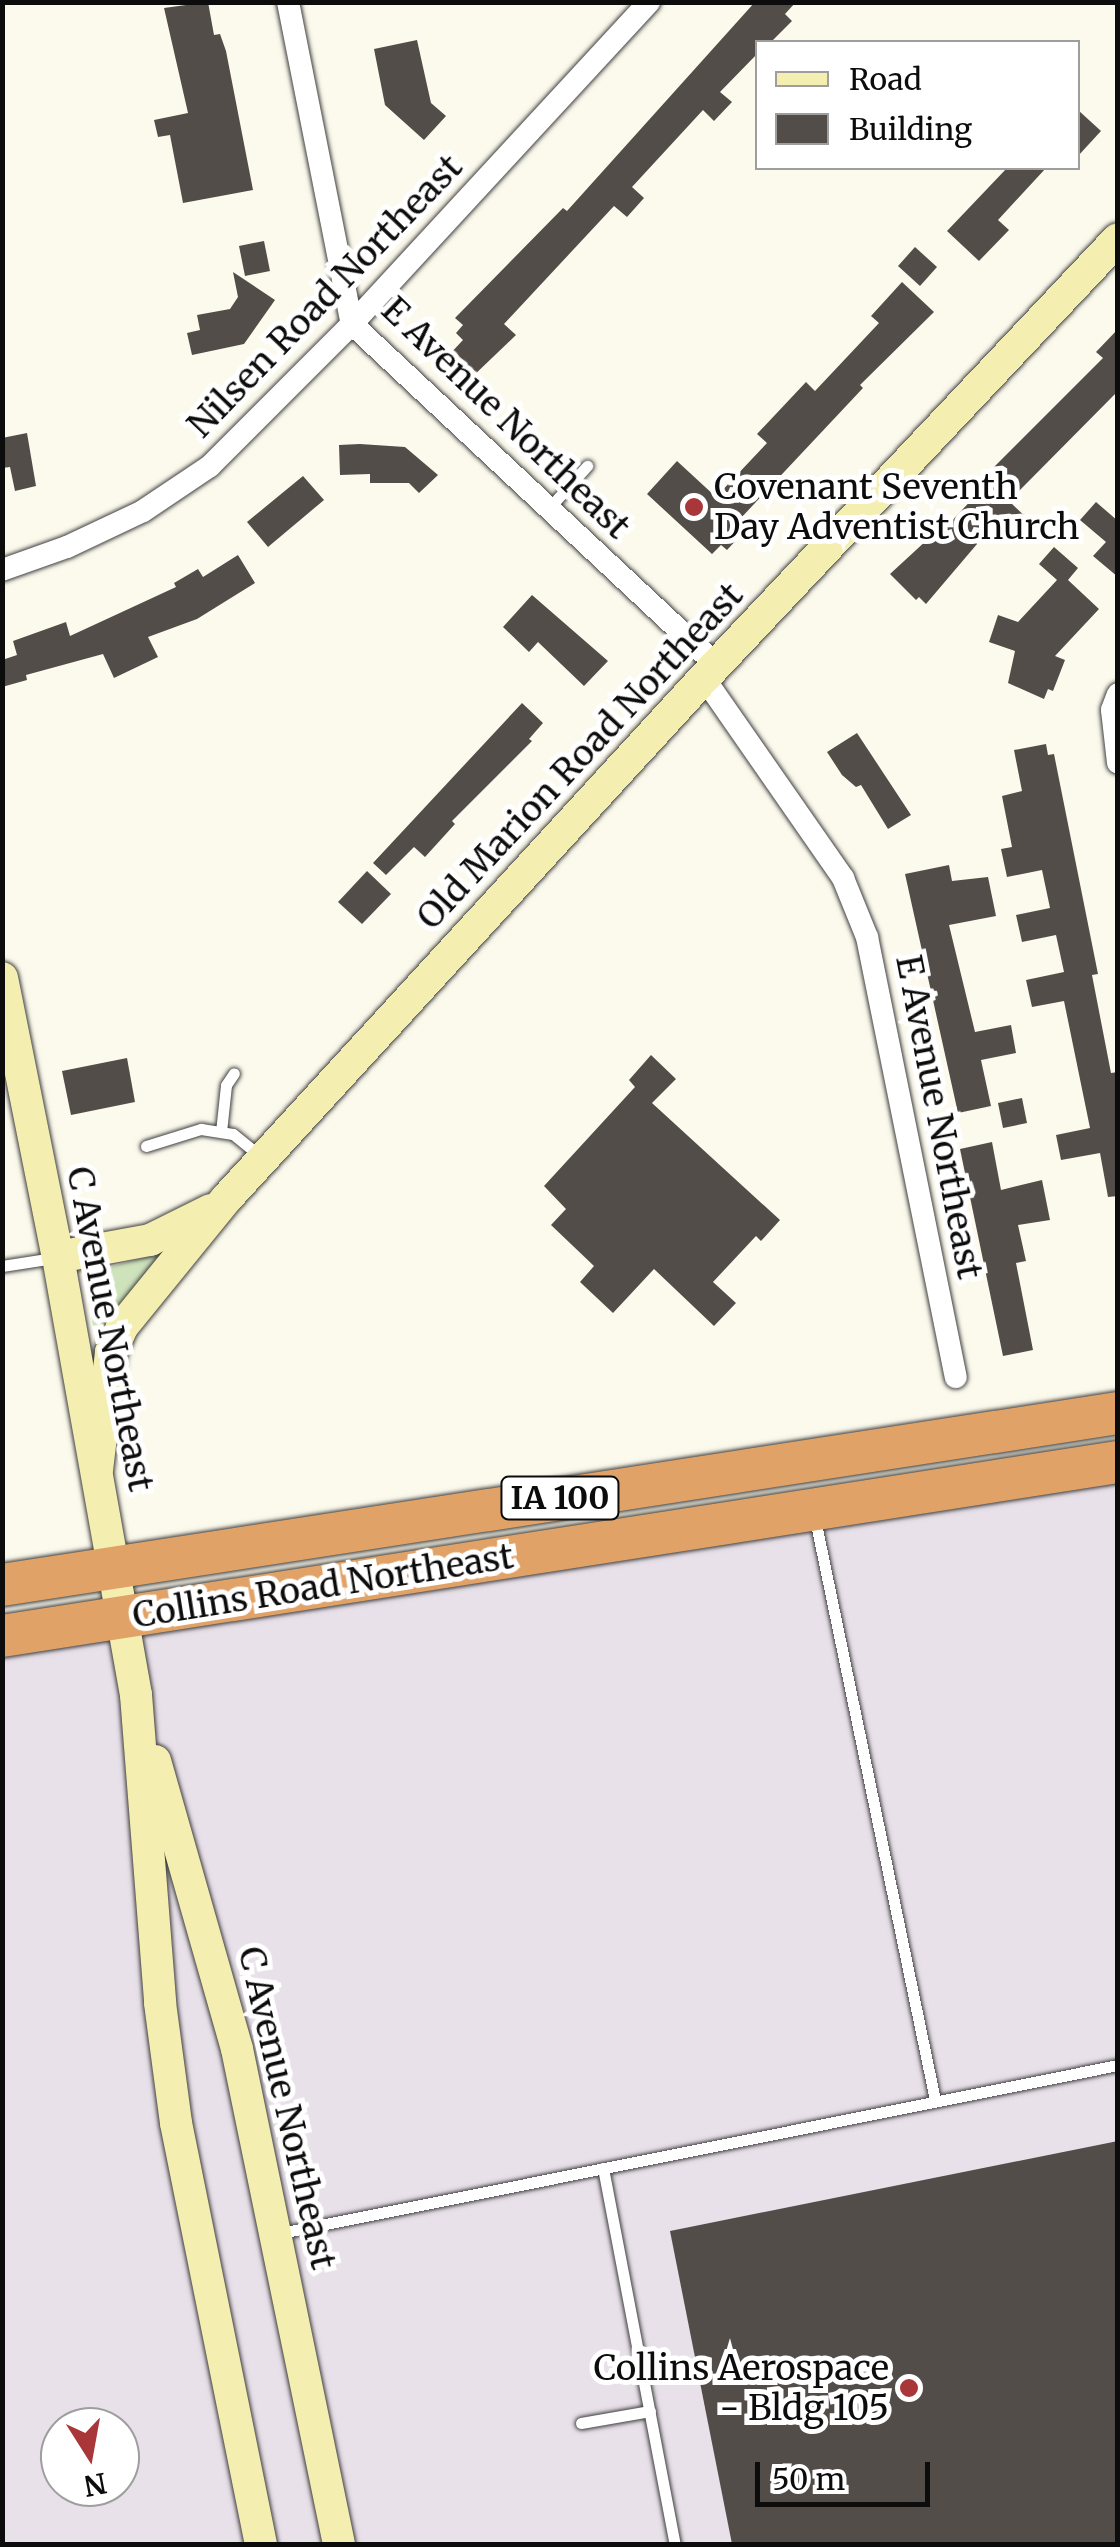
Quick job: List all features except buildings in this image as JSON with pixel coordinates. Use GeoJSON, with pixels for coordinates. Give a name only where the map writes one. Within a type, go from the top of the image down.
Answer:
{"type":"FeatureCollection","features":[{"type":"Feature","properties":{"kind":"highway","name":"Collins Road Northeast"},"geometry":{"type":"LineString","coordinates":[[2,1584],[1118,1414]]}},
{"type":"Feature","properties":{"kind":"highway","name":"Collins Road Northeast"},"geometry":{"type":"LineString","coordinates":[[2,1636],[1118,1462]]}},
{"type":"Feature","properties":{"kind":"main road","name":"Old Marion Road Northeast"},"geometry":{"type":"LineString","coordinates":[[97,1470],[112,1352],[122,1327],[226,1198],[711,672],[1118,239]]}},
{"type":"Feature","properties":{"kind":"main road","name":"C Avenue Northeast"},"geometry":{"type":"LineString","coordinates":[[2,978],[58,1257],[136,1695],[160,2003],[173,2106],[261,2544]]}},
{"type":"Feature","properties":{"kind":"main road","name":"Old Marion Road Northeast"},"geometry":{"type":"LineString","coordinates":[[58,1257],[150,1240],[180,1228],[226,1198]]}},
{"type":"Feature","properties":{"kind":"main road","name":"C Avenue Northeast"},"geometry":{"type":"LineString","coordinates":[[136,1695],[219,1978],[339,2544]]}},
{"type":"Feature","properties":{"kind":"street","name":"E Avenue Northeast"},"geometry":{"type":"LineString","coordinates":[[288,2],[352,324],[549,508],[711,672],[843,878],[867,937],[956,1377]]}},
{"type":"Feature","properties":{"kind":"street","name":"Nilsen Road Northeast"},"geometry":{"type":"LineString","coordinates":[[2,570],[38,559],[143,512],[210,466],[352,324],[649,2]]}},
{"type":"Feature","properties":{"kind":"street"},"geometry":{"type":"LineString","coordinates":[[1118,694],[1112,710],[1118,763]]}},
{"type":"Feature","properties":{"kind":"lane"},"geometry":{"type":"LineString","coordinates":[[549,508],[587,466]]}},
{"type":"Feature","properties":{"kind":"lane"},"geometry":{"type":"LineString","coordinates":[[221,1132],[226,1085],[234,1073]]}},
{"type":"Feature","properties":{"kind":"lane"},"geometry":{"type":"LineString","coordinates":[[146,1146],[201,1129],[232,1134],[263,1159]]}},
{"type":"Feature","properties":{"kind":"lane"},"geometry":{"type":"LineString","coordinates":[[2,1266],[58,1257]]}},
{"type":"Feature","properties":{"kind":"lane"},"geometry":{"type":"LineString","coordinates":[[814,1510],[935,2100]]}},
{"type":"Feature","properties":{"kind":"lane"},"geometry":{"type":"LineString","coordinates":[[276,2234],[1118,2065]]}},
{"type":"Feature","properties":{"kind":"lane"},"geometry":{"type":"LineString","coordinates":[[604,2168],[675,2544]]}},
{"type":"Feature","properties":{"kind":"lane"},"geometry":{"type":"LineString","coordinates":[[581,2423],[650,2411]]}},
{"type":"Feature","properties":{"kind":"shaded area"},"geometry":{"type":"Polygon","coordinates":[[[1117,1462],[1117,2544],[3,2544],[3,1636],[1117,1462]]]}},
{"type":"Feature","properties":{"kind":"green space"},"geometry":{"type":"Polygon","coordinates":[[[175,1249],[97,1352],[85,1274],[175,1249]]]}},
{"type":"Feature","properties":{"kind":"place","name":"Covenant Seventh Day Adventist Church"},"geometry":{"type":"Point","coordinates":[694,507]}},
{"type":"Feature","properties":{"kind":"place","name":"Collins Aerospace - Bldg 105"},"geometry":{"type":"Point","coordinates":[909,2388]}}]}
